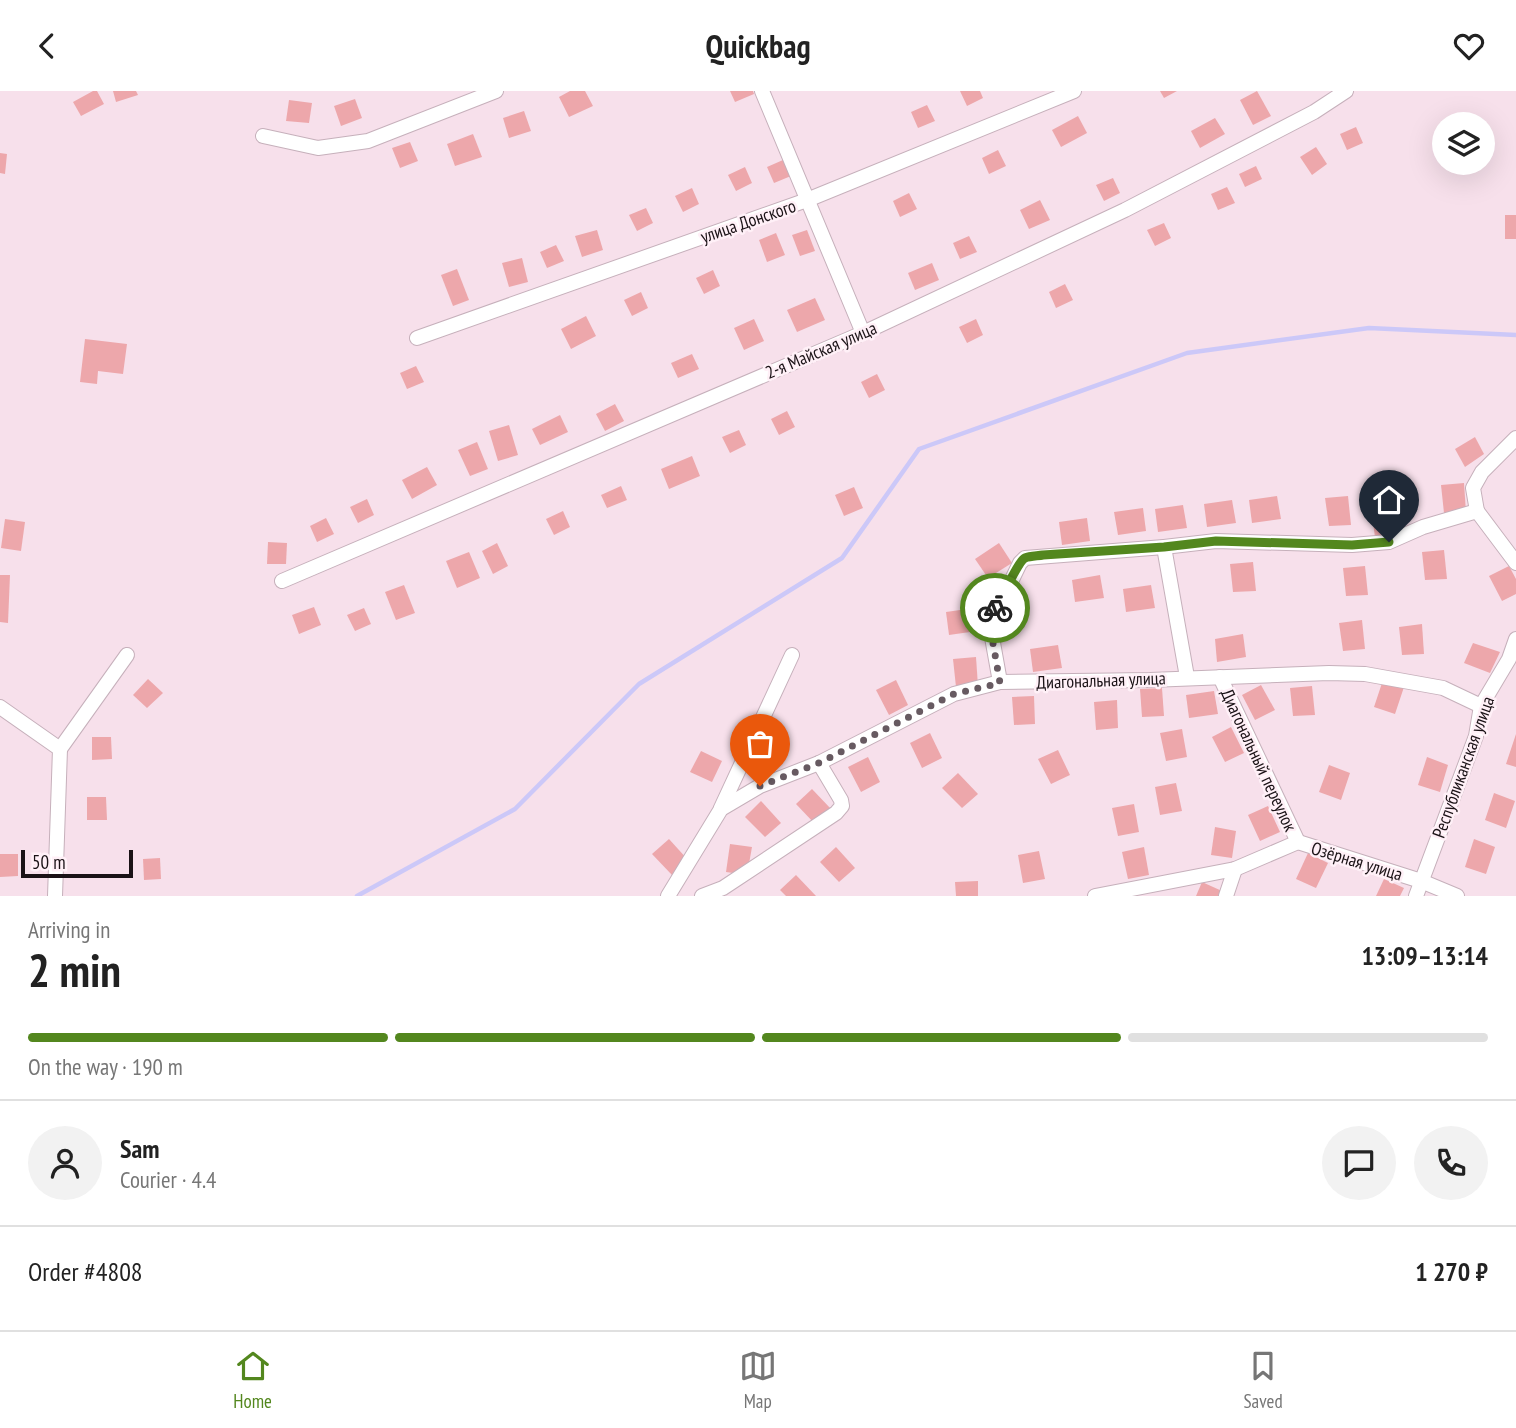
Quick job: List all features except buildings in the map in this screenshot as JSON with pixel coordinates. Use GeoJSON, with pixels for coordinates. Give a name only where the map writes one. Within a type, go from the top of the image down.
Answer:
{"type":"FeatureCollection","features":[{"type":"Feature","properties":{"kind":"street"},"geometry":{"type":"LineString","coordinates":[[263,136],[318,148],[368,141],[496,91]]}},
{"type":"Feature","properties":{"kind":"street"},"geometry":{"type":"LineString","coordinates":[[762,91],[863,333]]}},
{"type":"Feature","properties":{"kind":"street","name":"улица Донского"},"geometry":{"type":"LineString","coordinates":[[418,338],[807,200],[1074,91]]}},
{"type":"Feature","properties":{"kind":"street","name":"2-я Майская улица"},"geometry":{"type":"LineString","coordinates":[[282,581],[863,333],[1125,210],[1314,112],[1346,91]]}},
{"type":"Feature","properties":{"kind":"street"},"geometry":{"type":"LineString","coordinates":[[1516,438],[1482,472],[1473,488],[1478,511],[1516,563]]}},
{"type":"Feature","properties":{"kind":"street"},"geometry":{"type":"LineString","coordinates":[[1000,683],[990,626],[995,609],[1025,558],[1216,541],[1352,545],[1389,542],[1423,527],[1478,511]]}},
{"type":"Feature","properties":{"kind":"street"},"geometry":{"type":"LineString","coordinates":[[1164,547],[1187,677]]}},
{"type":"Feature","properties":{"kind":"street","name":"Республиканская улица"},"geometry":{"type":"LineString","coordinates":[[1416,896],[1476,736],[1481,706],[1512,660],[1516,639]]}},
{"type":"Feature","properties":{"kind":"street"},"geometry":{"type":"LineString","coordinates":[[55,890],[60,748],[127,655]]}},
{"type":"Feature","properties":{"kind":"street"},"geometry":{"type":"LineString","coordinates":[[721,809],[792,655]]}},
{"type":"Feature","properties":{"kind":"street","name":"Диагональная улица"},"geometry":{"type":"LineString","coordinates":[[672,895],[721,809],[760,786],[819,763],[954,694],[1000,683],[1365,674],[1443,688],[1481,706]]}},
{"type":"Feature","properties":{"kind":"street","name":"Диагональный переулок"},"geometry":{"type":"LineString","coordinates":[[1220,677],[1298,842]]}},
{"type":"Feature","properties":{"kind":"street"},"geometry":{"type":"LineString","coordinates":[[0,707],[60,748]]}},
{"type":"Feature","properties":{"kind":"street"},"geometry":{"type":"LineString","coordinates":[[702,896],[723,888],[836,813],[842,806],[841,800],[819,763]]}},
{"type":"Feature","properties":{"kind":"street","name":"Озёрная улица"},"geometry":{"type":"LineString","coordinates":[[1095,896],[1235,869],[1298,842],[1422,881],[1457,896]]}},
{"type":"Feature","properties":{"kind":"street"},"geometry":{"type":"LineString","coordinates":[[1226,896],[1235,869]]}},
{"type":"Feature","properties":{"kind":"waterway"},"geometry":{"type":"LineString","coordinates":[[357,896],[515,809],[639,684],[842,558],[919,449],[1187,353],[1369,328],[1516,335]]}},
{"type":"Feature","properties":{"kind":"way so far"},"geometry":{"type":"LineString","coordinates":[[760,786],[819,763],[954,694],[1000,683],[997,652],[990,626],[995,608]]}},
{"type":"Feature","properties":{"kind":"route"},"geometry":{"type":"LineString","coordinates":[[995,608],[1025,558],[1216,541],[1352,545],[1389,542]]}}]}
